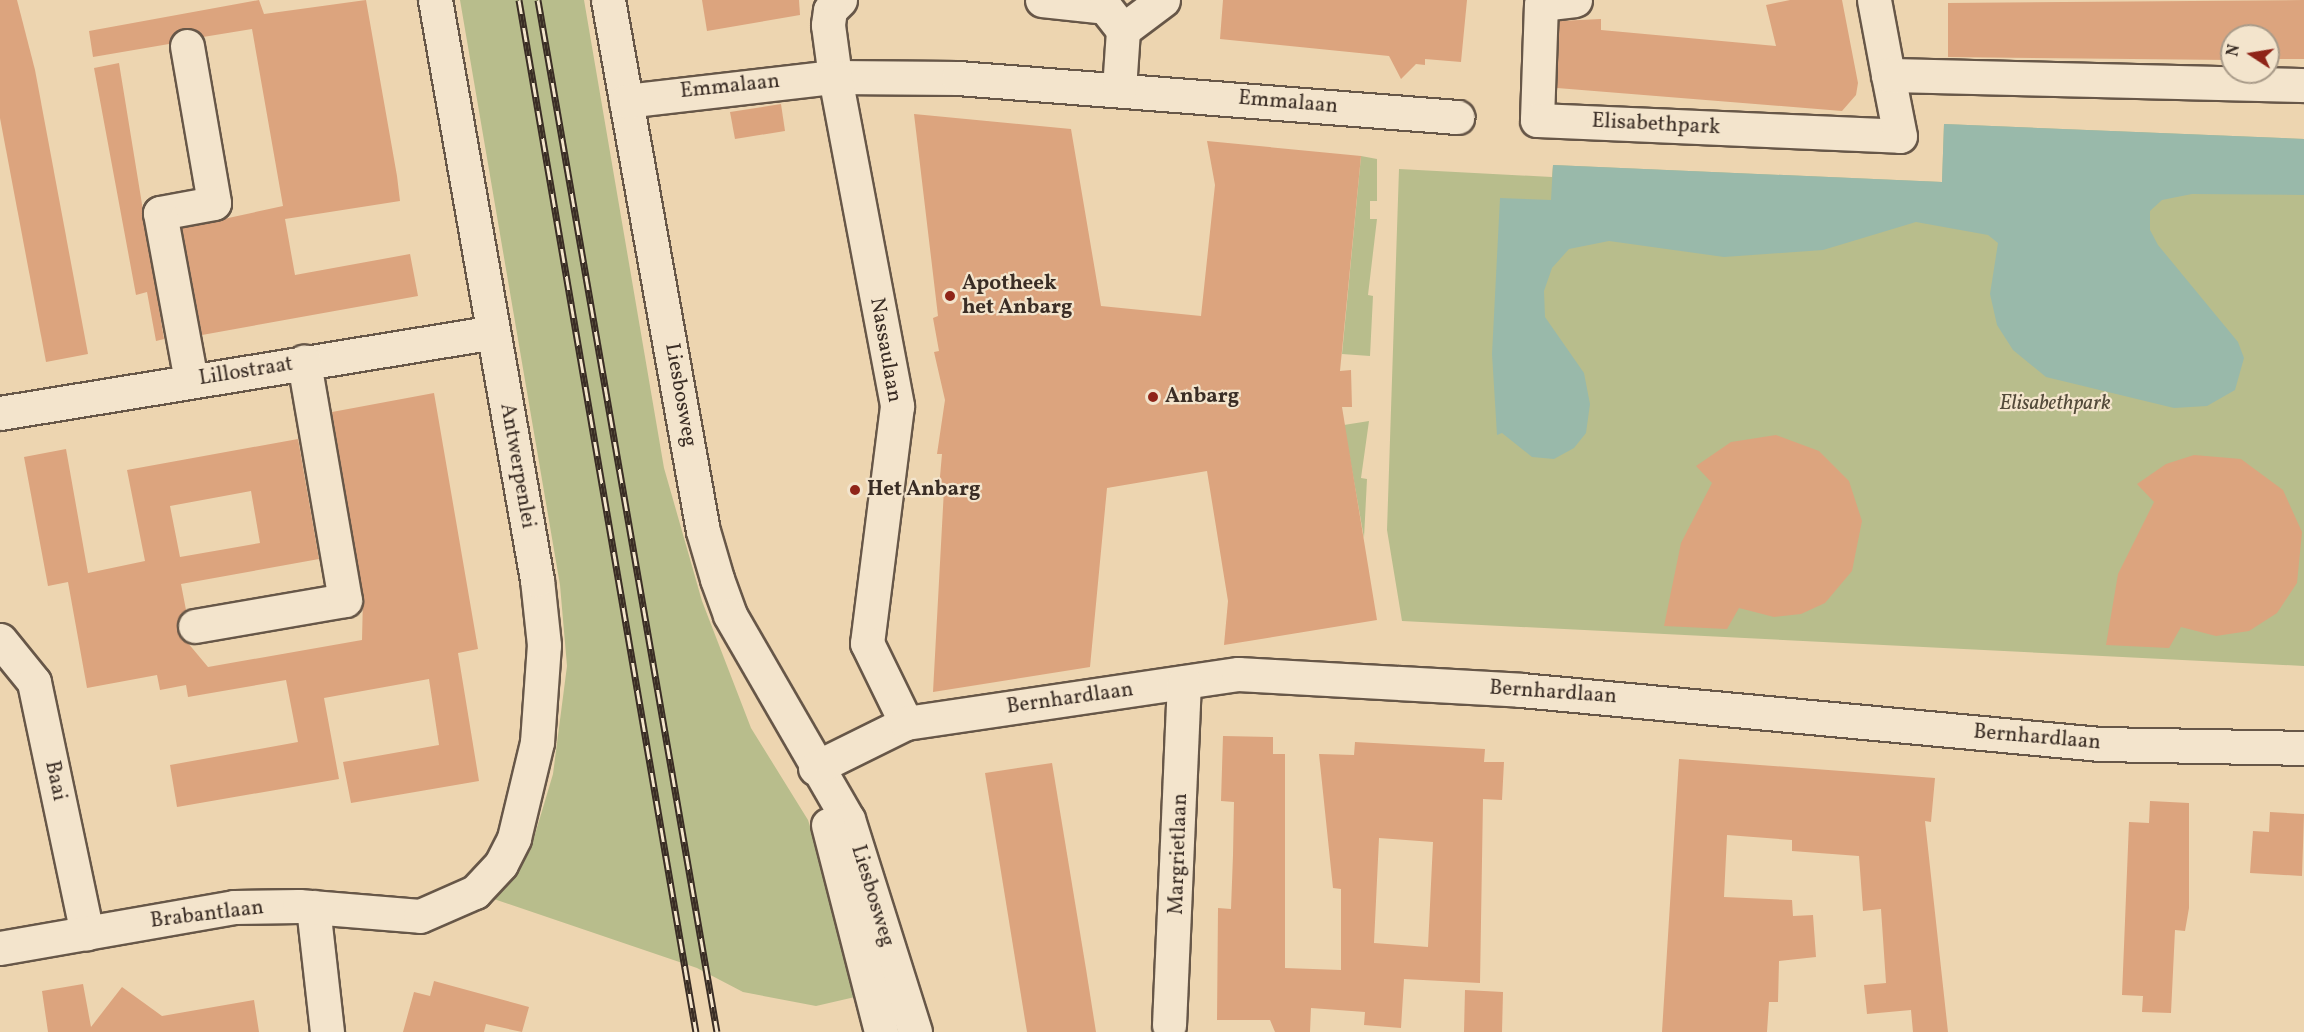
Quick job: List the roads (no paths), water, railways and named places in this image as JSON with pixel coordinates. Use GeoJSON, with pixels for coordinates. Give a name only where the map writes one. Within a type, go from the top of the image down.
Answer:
{"type":"FeatureCollection","features":[{"type":"Feature","properties":{"kind":"street","name":"Antwerpenlei"},"geometry":{"type":"LineString","coordinates":[[435,0],[537,580],[543,694],[514,838],[489,879],[450,906]]}},
{"type":"Feature","properties":{"kind":"street","name":"Liesbosweg"},"geometry":{"type":"LineString","coordinates":[[608,0],[704,531],[717,579],[730,615],[815,768],[848,819],[915,1032]]}},
{"type":"Feature","properties":{"kind":"street"},"geometry":{"type":"LineString","coordinates":[[836,77],[828,25],[830,10],[840,0]]}},
{"type":"Feature","properties":{"kind":"street"},"geometry":{"type":"LineString","coordinates":[[1042,0],[1105,7],[1123,30],[1119,89]]}},
{"type":"Feature","properties":{"kind":"street"},"geometry":{"type":"LineString","coordinates":[[1123,30],[1163,0]]}},
{"type":"Feature","properties":{"kind":"street","name":"Elisabethpark"},"geometry":{"type":"LineString","coordinates":[[1575,0],[1541,4],[1537,120],[1900,136],[1874,0]]}},
{"type":"Feature","properties":{"kind":"street"},"geometry":{"type":"LineString","coordinates":[[187,46],[214,203],[160,213],[191,381]]}},
{"type":"Feature","properties":{"kind":"street"},"geometry":{"type":"LineString","coordinates":[[1888,75],[2304,85]]}},
{"type":"Feature","properties":{"kind":"street","name":"Emmalaan"},"geometry":{"type":"LineString","coordinates":[[626,101],[836,77],[1119,89],[1457,117]]}},
{"type":"Feature","properties":{"kind":"street","name":"Nassaulaan"},"geometry":{"type":"LineString","coordinates":[[836,77],[897,406],[867,643],[906,723]]}},
{"type":"Feature","properties":{"kind":"street","name":"Lillostraat"},"geometry":{"type":"LineString","coordinates":[[0,413],[493,333]]}},
{"type":"Feature","properties":{"kind":"street"},"geometry":{"type":"LineString","coordinates":[[195,626],[345,600],[304,362]]}},
{"type":"Feature","properties":{"kind":"street","name":"Baai"},"geometry":{"type":"LineString","coordinates":[[0,640],[34,682],[87,933]]}},
{"type":"Feature","properties":{"kind":"street","name":"Bernhardlaan"},"geometry":{"type":"LineString","coordinates":[[815,768],[906,723],[1238,674],[1473,687],[2100,744],[2304,748]]}},
{"type":"Feature","properties":{"kind":"street","name":"Margrietlaan"},"geometry":{"type":"LineString","coordinates":[[1169,1025],[1184,682]]}},
{"type":"Feature","properties":{"kind":"street","name":"Liesbosweg"},"geometry":{"type":"LineString","coordinates":[[815,768],[881,1032]]}},
{"type":"Feature","properties":{"kind":"street","name":"Brabantlaan"},"geometry":{"type":"LineString","coordinates":[[0,948],[234,907],[313,907],[410,917],[450,906]]}},
{"type":"Feature","properties":{"kind":"street"},"geometry":{"type":"LineString","coordinates":[[313,907],[327,1032]]}},
{"type":"Feature","properties":{"kind":"railway"},"geometry":{"type":"LineString","coordinates":[[519,0],[696,1032]]}},
{"type":"Feature","properties":{"kind":"railway"},"geometry":{"type":"LineString","coordinates":[[538,0],[717,1032]]}},
{"type":"Feature","properties":{"kind":"place","name":"Apotheek het Anbarg"},"geometry":{"type":"Point","coordinates":[950,296]}},
{"type":"Feature","properties":{"kind":"place","name":"Anbarg"},"geometry":{"type":"Point","coordinates":[1153,397]}},
{"type":"Feature","properties":{"kind":"place","name":"Het Anbarg"},"geometry":{"type":"Point","coordinates":[855,490]}}]}
